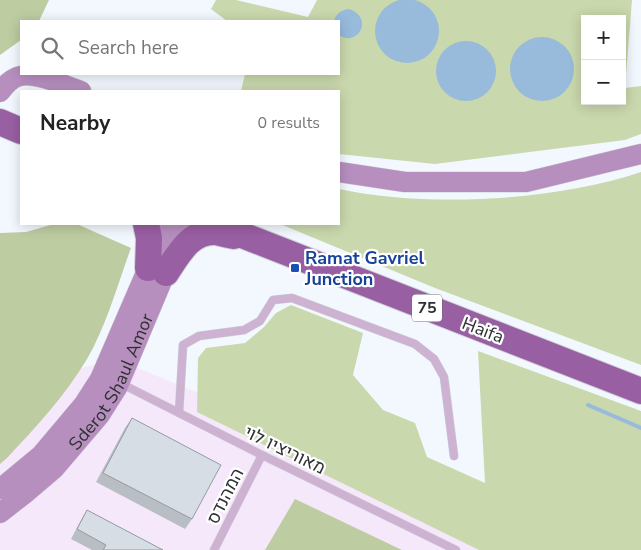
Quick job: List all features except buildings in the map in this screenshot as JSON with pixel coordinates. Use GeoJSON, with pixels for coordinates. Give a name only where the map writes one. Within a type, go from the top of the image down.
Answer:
{"type":"FeatureCollection","features":[{"type":"Feature","properties":{"kind":"highway"},"geometry":{"type":"LineString","coordinates":[[0,122],[20,131]]}},
{"type":"Feature","properties":{"kind":"highway"},"geometry":{"type":"LineString","coordinates":[[0,136],[20,145]]}},
{"type":"Feature","properties":{"kind":"highway"},"geometry":{"type":"LineString","coordinates":[[146,225],[157,270],[192,238],[214,232],[251,233]]}},
{"type":"Feature","properties":{"kind":"highway","name":"Haifa"},"geometry":{"type":"LineString","coordinates":[[218,225],[251,233],[416,293],[641,379]]}},
{"type":"Feature","properties":{"kind":"highway","name":"Haifa"},"geometry":{"type":"LineString","coordinates":[[251,233],[641,391]]}},
{"type":"Feature","properties":{"kind":"street"},"geometry":{"type":"LineString","coordinates":[[0,92],[9,81],[19,76],[31,75],[78,90]]}},
{"type":"Feature","properties":{"kind":"street"},"geometry":{"type":"LineString","coordinates":[[340,172],[405,182],[526,182],[641,154]]}},
{"type":"Feature","properties":{"kind":"street","name":"Sderot Shaul Amor"},"geometry":{"type":"LineString","coordinates":[[157,270],[167,225]]}},
{"type":"Feature","properties":{"kind":"street","name":"Sderot Shaul Amor"},"geometry":{"type":"LineString","coordinates":[[0,513],[54,468],[100,415],[111,379],[157,270],[185,225]]}},
{"type":"Feature","properties":{"kind":"street","name":"Sderot Shaul Amor"},"geometry":{"type":"LineString","coordinates":[[0,489],[40,455],[84,404],[111,379]]}},
{"type":"Feature","properties":{"kind":"lane"},"geometry":{"type":"LineString","coordinates":[[179,413],[183,345],[199,336],[244,330],[260,321],[273,300],[292,298],[415,344],[434,359],[444,377],[454,456]]}},
{"type":"Feature","properties":{"kind":"lane","name":"מאוריציו לוי"},"geometry":{"type":"LineString","coordinates":[[111,379],[456,550]]}},
{"type":"Feature","properties":{"kind":"lane","name":"המהנדס"},"geometry":{"type":"LineString","coordinates":[[214,550],[262,455]]}},
{"type":"Feature","properties":{"kind":"shaded area"},"geometry":{"type":"Polygon","coordinates":[[[116,359],[237,409],[519,550],[0,550],[0,416],[41,379],[116,359]]]}},
{"type":"Feature","properties":{"kind":"green space"},"geometry":{"type":"Polygon","coordinates":[[[0,0],[49,0],[39,20],[20,20],[20,41],[0,55],[0,0]]]}},
{"type":"Feature","properties":{"kind":"green space"},"geometry":{"type":"Polygon","coordinates":[[[216,0],[236,0],[308,17],[317,0],[632,0],[626,75],[626,15],[581,15],[581,105],[626,105],[626,88],[641,86],[641,134],[625,140],[435,164],[340,154],[340,90],[241,90],[245,75],[340,75],[340,20],[226,20],[211,9],[216,0]]]}},
{"type":"Feature","properties":{"kind":"green space"},"geometry":{"type":"Polygon","coordinates":[[[641,172],[641,365],[435,288],[282,225],[340,225],[340,189],[374,195],[451,200],[531,195],[570,190],[641,172]]]}},
{"type":"Feature","properties":{"kind":"green space"},"geometry":{"type":"Polygon","coordinates":[[[50,225],[79,225],[131,248],[106,319],[87,359],[50,411],[0,464],[0,233],[26,232],[50,225]]]}},
{"type":"Feature","properties":{"kind":"green space"},"geometry":{"type":"Polygon","coordinates":[[[291,305],[363,333],[353,375],[383,410],[415,423],[427,457],[485,483],[478,351],[641,411],[641,550],[479,550],[197,412],[198,358],[206,348],[245,343],[264,327],[276,313],[291,305]]]}},
{"type":"Feature","properties":{"kind":"green space"},"geometry":{"type":"Polygon","coordinates":[[[295,499],[402,550],[265,550],[295,499]]]}},
{"type":"Feature","properties":{"kind":"water"},"geometry":{"type":"Polygon","coordinates":[[[407,-1],[425,4],[430,8],[434,13],[439,31],[434,49],[430,54],[425,58],[407,63],[389,58],[384,54],[380,49],[375,31],[380,13],[384,8],[389,4],[407,-1]]]}},
{"type":"Feature","properties":{"kind":"water"},"geometry":{"type":"Polygon","coordinates":[[[349,9],[357,13],[361,18],[361,30],[353,38],[340,35],[340,20],[334,20],[339,12],[349,9]]]}},
{"type":"Feature","properties":{"kind":"water"},"geometry":{"type":"Polygon","coordinates":[[[536,37],[548,37],[565,46],[572,57],[574,69],[572,81],[565,92],[548,101],[536,101],[524,96],[515,87],[510,75],[510,63],[515,51],[524,42],[536,37]]]}},
{"type":"Feature","properties":{"kind":"water"},"geometry":{"type":"Polygon","coordinates":[[[466,41],[482,46],[487,50],[491,55],[496,71],[491,87],[487,92],[482,96],[466,101],[450,96],[445,92],[441,87],[436,71],[441,55],[445,50],[450,46],[466,41]]]}},
{"type":"Feature","properties":{"kind":"waterway"},"geometry":{"type":"LineString","coordinates":[[588,405],[641,428]]}},
{"type":"Feature","properties":{"kind":"place","name":"Ramat Gavriel Junction"},"geometry":{"type":"Point","coordinates":[295,268]}}]}
